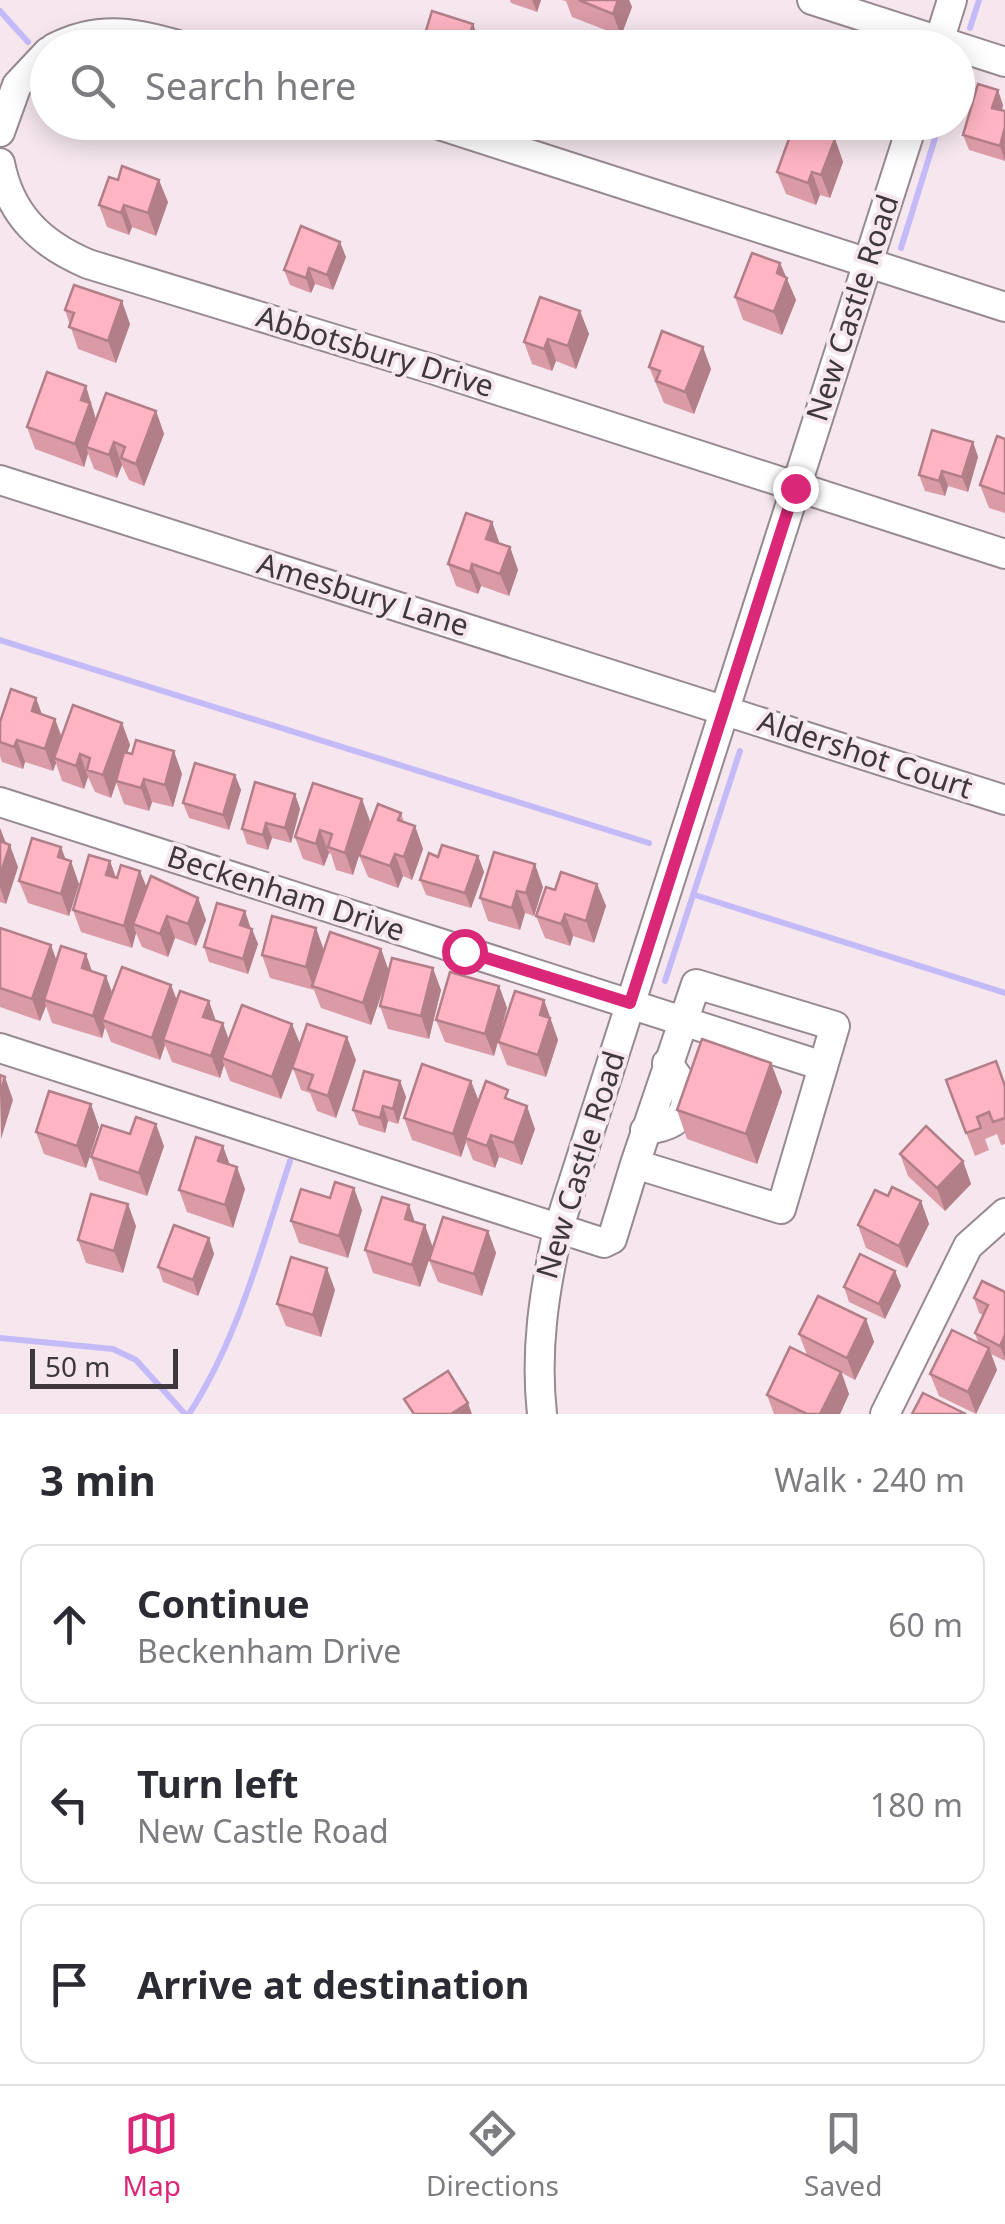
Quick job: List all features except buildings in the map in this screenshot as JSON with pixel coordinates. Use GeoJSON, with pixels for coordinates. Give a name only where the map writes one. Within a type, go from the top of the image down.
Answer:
{"type":"FeatureCollection","features":[{"type":"Feature","properties":{"kind":"street"},"geometry":{"type":"LineString","coordinates":[[812,0],[898,30]]}},
{"type":"Feature","properties":{"kind":"street"},"geometry":{"type":"LineString","coordinates":[[942,30],[952,0]]}},
{"type":"Feature","properties":{"kind":"street"},"geometry":{"type":"LineString","coordinates":[[975,54],[1005,62]]}},
{"type":"Feature","properties":{"kind":"street"},"geometry":{"type":"LineString","coordinates":[[0,132],[18,85],[30,72]]}},
{"type":"Feature","properties":{"kind":"street"},"geometry":{"type":"LineString","coordinates":[[486,140],[1005,307]]}},
{"type":"Feature","properties":{"kind":"street","name":"New Castle Road"},"geometry":{"type":"LineString","coordinates":[[542,1414],[537,1358],[543,1294],[558,1230],[907,140]]}},
{"type":"Feature","properties":{"kind":"street","name":"Abbotsbury Drive"},"geometry":{"type":"LineString","coordinates":[[0,163],[10,198],[30,228],[57,250],[88,264],[432,369],[1005,554]]}},
{"type":"Feature","properties":{"kind":"street","name":"Amesbury Lane"},"geometry":{"type":"LineString","coordinates":[[0,480],[725,710]]}},
{"type":"Feature","properties":{"kind":"street","name":"Aldershot Court"},"geometry":{"type":"LineString","coordinates":[[725,710],[1005,800]]}},
{"type":"Feature","properties":{"kind":"street","name":"Beckenham Drive"},"geometry":{"type":"LineString","coordinates":[[0,802],[823,1066]]}},
{"type":"Feature","properties":{"kind":"street"},"geometry":{"type":"LineString","coordinates":[[0,1048],[604,1243],[612,1239],[635,1164],[646,1130],[666,1063],[680,1020],[696,984],[835,1026],[781,1209],[635,1164]]}},
{"type":"Feature","properties":{"kind":"street"},"geometry":{"type":"LineString","coordinates":[[885,1414],[968,1246],[1005,1212]]}},
{"type":"Feature","properties":{"kind":"waterway"},"geometry":{"type":"LineString","coordinates":[[970,28],[979,0]]}},
{"type":"Feature","properties":{"kind":"waterway"},"geometry":{"type":"LineString","coordinates":[[0,11],[28,42]]}},
{"type":"Feature","properties":{"kind":"waterway"},"geometry":{"type":"LineString","coordinates":[[901,248],[934,140]]}},
{"type":"Feature","properties":{"kind":"waterway"},"geometry":{"type":"LineString","coordinates":[[0,640],[649,843]]}},
{"type":"Feature","properties":{"kind":"waterway"},"geometry":{"type":"LineString","coordinates":[[665,981],[740,751]]}},
{"type":"Feature","properties":{"kind":"waterway"},"geometry":{"type":"LineString","coordinates":[[695,895],[1005,993]]}},
{"type":"Feature","properties":{"kind":"waterway"},"geometry":{"type":"LineString","coordinates":[[189,1414],[235,1323],[290,1161]]}},
{"type":"Feature","properties":{"kind":"waterway"},"geometry":{"type":"LineString","coordinates":[[0,1338],[113,1349],[136,1360],[185,1414]]}},
{"type":"Feature","properties":{"kind":"route"},"geometry":{"type":"LineString","coordinates":[[464,951],[630,1003],[795,488]]}}]}
